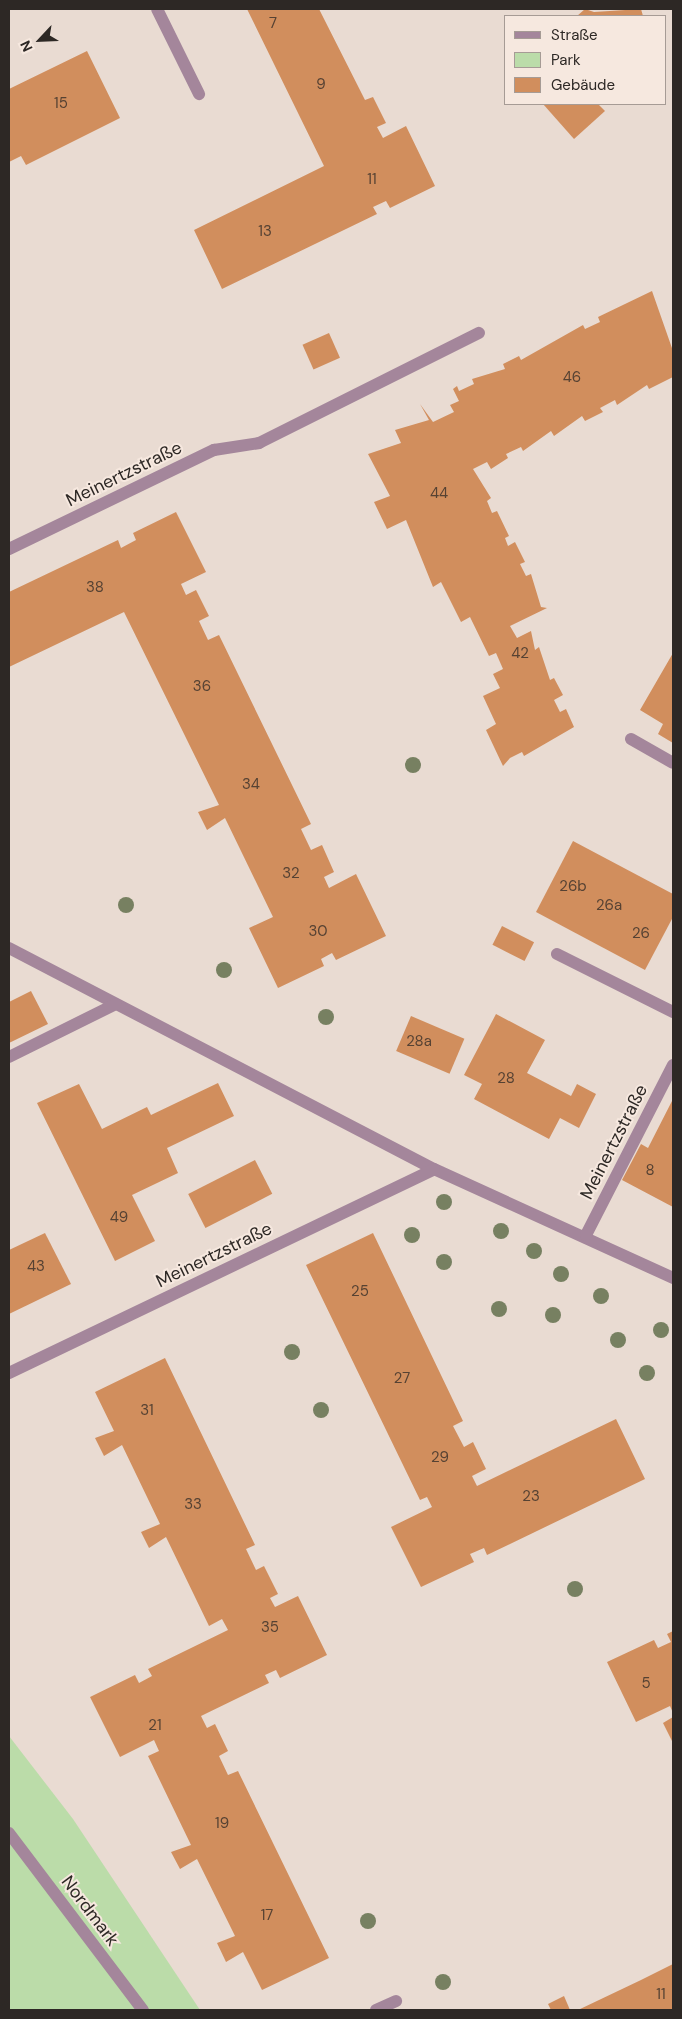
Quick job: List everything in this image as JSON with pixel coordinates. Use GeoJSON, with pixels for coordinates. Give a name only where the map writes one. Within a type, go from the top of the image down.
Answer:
{"type":"FeatureCollection","features":[{"type":"Feature","properties":{"kind":"street"},"geometry":{"type":"LineString","coordinates":[[157,9],[199,94]]}},
{"type":"Feature","properties":{"kind":"street","name":"Meinertzstraße"},"geometry":{"type":"LineString","coordinates":[[9,549],[214,450],[259,443],[479,333]]}},
{"type":"Feature","properties":{"kind":"street"},"geometry":{"type":"LineString","coordinates":[[631,739],[673,763]]}},
{"type":"Feature","properties":{"kind":"street"},"geometry":{"type":"LineString","coordinates":[[9,948],[434,1168],[586,1235],[673,1278]]}},
{"type":"Feature","properties":{"kind":"street"},"geometry":{"type":"LineString","coordinates":[[558,954],[673,1012]]}},
{"type":"Feature","properties":{"kind":"street"},"geometry":{"type":"LineString","coordinates":[[9,1057],[116,1004]]}},
{"type":"Feature","properties":{"kind":"street","name":"Meinertzstraße"},"geometry":{"type":"LineString","coordinates":[[586,1235],[673,1065]]}},
{"type":"Feature","properties":{"kind":"street","name":"Meinertzstraße"},"geometry":{"type":"LineString","coordinates":[[9,1373],[434,1168]]}},
{"type":"Feature","properties":{"kind":"street","name":"Nordmark"},"geometry":{"type":"LineString","coordinates":[[9,1833],[143,2010]]}},
{"type":"Feature","properties":{"kind":"street"},"geometry":{"type":"LineString","coordinates":[[376,2010],[396,2001]]}},
{"type":"Feature","properties":{"kind":"green space"},"geometry":{"type":"Polygon","coordinates":[[[9,1736],[73,1819],[200,2010],[9,2010],[9,1736]]]}},
{"type":"Feature","properties":{"kind":"building"},"geometry":{"type":"Polygon","coordinates":[[[247,9],[319,9],[365,100],[373,97],[386,123],[377,127],[383,138],[406,126],[435,186],[390,208],[386,201],[373,207],[377,214],[222,289],[194,230],[324,166],[247,9]]]}},
{"type":"Feature","properties":{"kind":"building"},"geometry":{"type":"Polygon","coordinates":[[[585,9],[594,12],[641,9],[643,15],[578,15],[585,9]]]}},
{"type":"Feature","properties":{"kind":"building"},"geometry":{"type":"Polygon","coordinates":[[[87,51],[120,118],[26,165],[21,156],[9,162],[9,89],[87,51]]]}},
{"type":"Feature","properties":{"kind":"building"},"geometry":{"type":"Polygon","coordinates":[[[544,105],[599,105],[605,111],[574,139],[544,105]]]}},
{"type":"Feature","properties":{"kind":"building"},"geometry":{"type":"Polygon","coordinates":[[[652,291],[673,351],[673,377],[649,389],[647,385],[617,405],[615,400],[600,408],[603,412],[585,421],[582,416],[554,436],[551,431],[523,451],[521,447],[506,454],[508,458],[491,469],[487,462],[473,469],[491,498],[487,501],[492,513],[497,511],[509,536],[505,538],[508,546],[515,542],[525,562],[520,564],[526,576],[531,574],[541,607],[547,608],[510,626],[517,638],[531,631],[535,650],[539,647],[550,680],[554,678],[563,695],[554,700],[560,712],[566,709],[574,727],[524,756],[522,752],[510,758],[503,766],[486,730],[496,724],[483,696],[500,688],[493,674],[503,669],[496,653],[489,656],[470,617],[461,622],[441,582],[433,587],[406,520],[387,529],[374,502],[390,496],[368,454],[401,443],[395,430],[429,420],[420,404],[433,422],[454,412],[450,405],[459,401],[453,389],[457,386],[459,391],[474,384],[472,379],[505,369],[503,364],[519,356],[521,360],[583,325],[585,329],[600,322],[598,317],[652,291]]]}},
{"type":"Feature","properties":{"kind":"building"},"geometry":{"type":"Polygon","coordinates":[[[329,333],[340,358],[313,369],[303,345],[329,333]]]}},
{"type":"Feature","properties":{"kind":"building"},"geometry":{"type":"Polygon","coordinates":[[[176,512],[206,572],[181,584],[186,595],[196,590],[209,616],[199,621],[208,640],[219,635],[311,824],[301,829],[311,850],[322,845],[334,872],[324,877],[329,888],[356,874],[386,936],[336,960],[332,953],[321,959],[324,966],[278,988],[249,928],[273,917],[225,818],[207,830],[198,812],[219,805],[124,612],[9,667],[9,592],[118,540],[121,548],[136,540],[133,533],[176,512]]]}},
{"type":"Feature","properties":{"kind":"building"},"geometry":{"type":"Polygon","coordinates":[[[673,653],[673,743],[658,734],[663,724],[640,710],[673,653]]]}},
{"type":"Feature","properties":{"kind":"building"},"geometry":{"type":"Polygon","coordinates":[[[573,841],[673,894],[673,917],[645,970],[536,912],[573,841]]]}},
{"type":"Feature","properties":{"kind":"building"},"geometry":{"type":"Polygon","coordinates":[[[502,926],[534,942],[525,961],[492,945],[502,926]]]}},
{"type":"Feature","properties":{"kind":"building"},"geometry":{"type":"Polygon","coordinates":[[[31,991],[48,1024],[9,1043],[9,1002],[31,991]]]}},
{"type":"Feature","properties":{"kind":"building"},"geometry":{"type":"Polygon","coordinates":[[[496,1014],[545,1040],[527,1073],[571,1096],[577,1084],[596,1094],[579,1128],[560,1118],[549,1139],[474,1099],[482,1084],[464,1075],[496,1014]]]}},
{"type":"Feature","properties":{"kind":"building"},"geometry":{"type":"Polygon","coordinates":[[[411,1016],[464,1039],[450,1074],[396,1051],[411,1016]]]}},
{"type":"Feature","properties":{"kind":"building"},"geometry":{"type":"Polygon","coordinates":[[[218,1083],[234,1116],[167,1148],[178,1173],[132,1195],[155,1241],[115,1261],[37,1103],[79,1084],[102,1129],[147,1107],[151,1115],[218,1083]]]}},
{"type":"Feature","properties":{"kind":"building"},"geometry":{"type":"Polygon","coordinates":[[[673,1099],[673,1207],[622,1180],[641,1144],[648,1148],[673,1099]]]}},
{"type":"Feature","properties":{"kind":"building"},"geometry":{"type":"Polygon","coordinates":[[[255,1160],[272,1194],[205,1228],[188,1194],[255,1160]]]}},
{"type":"Feature","properties":{"kind":"building"},"geometry":{"type":"Polygon","coordinates":[[[45,1233],[71,1284],[9,1314],[9,1250],[45,1233]]]}},
{"type":"Feature","properties":{"kind":"building"},"geometry":{"type":"Polygon","coordinates":[[[373,1233],[463,1421],[453,1426],[464,1447],[473,1442],[486,1469],[472,1476],[477,1486],[616,1419],[645,1479],[487,1555],[484,1548],[470,1554],[474,1562],[421,1587],[391,1527],[432,1507],[427,1497],[420,1500],[306,1265],[373,1233]]]}},
{"type":"Feature","properties":{"kind":"building"},"geometry":{"type":"Polygon","coordinates":[[[165,1358],[255,1545],[246,1549],[256,1570],[264,1566],[278,1594],[270,1598],[275,1607],[298,1596],[327,1655],[280,1678],[276,1670],[265,1675],[269,1683],[201,1716],[207,1728],[215,1724],[228,1751],[219,1756],[228,1775],[238,1771],[329,1958],[262,1990],[243,1952],[226,1962],[217,1943],[235,1936],[197,1859],[180,1869],[171,1852],[191,1845],[148,1756],[159,1751],[154,1740],[120,1757],[90,1697],[135,1675],[139,1683],[152,1676],[148,1669],[228,1630],[222,1619],[209,1626],[166,1537],[149,1548],[141,1532],[160,1524],[122,1445],[104,1456],[95,1438],[114,1431],[95,1392],[165,1358]]]}},
{"type":"Feature","properties":{"kind":"building"},"geometry":{"type":"Polygon","coordinates":[[[673,1631],[673,1713],[670,1706],[636,1722],[607,1662],[654,1640],[658,1648],[671,1642],[667,1634],[673,1631]]]}},
{"type":"Feature","properties":{"kind":"building"},"geometry":{"type":"Polygon","coordinates":[[[673,1717],[673,1743],[663,1723],[673,1717]]]}},
{"type":"Feature","properties":{"kind":"building"},"geometry":{"type":"Polygon","coordinates":[[[673,1964],[673,2010],[578,2010],[641,1980],[673,1964]]]}},
{"type":"Feature","properties":{"kind":"building"},"geometry":{"type":"Polygon","coordinates":[[[564,1996],[570,2010],[551,2010],[548,2004],[564,1996]]]}}]}
